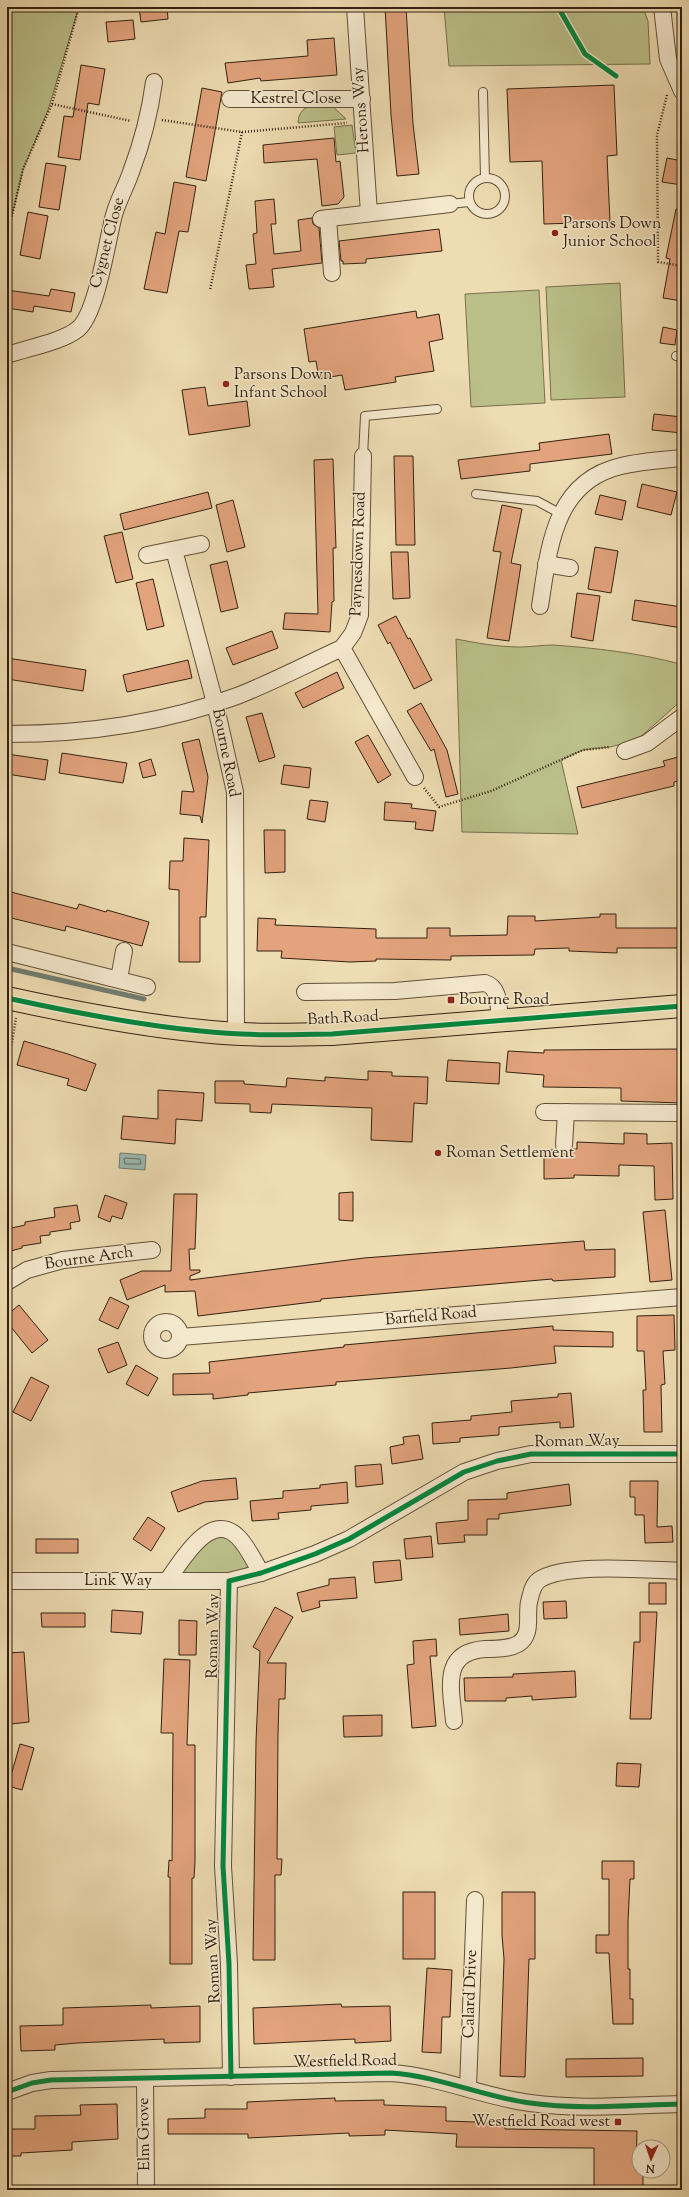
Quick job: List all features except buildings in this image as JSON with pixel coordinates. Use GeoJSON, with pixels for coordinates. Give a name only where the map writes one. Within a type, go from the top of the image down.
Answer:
{"type":"FeatureCollection","features":[{"type":"Feature","properties":{"kind":"main road","name":"Bath Road"},"geometry":{"type":"LineString","coordinates":[[13,999],[139,1024],[236,1034],[332,1034],[682,1006]]}},
{"type":"Feature","properties":{"kind":"street","name":"Herons Way"},"geometry":{"type":"LineString","coordinates":[[355,7],[369,213]]}},
{"type":"Feature","properties":{"kind":"street"},"geometry":{"type":"LineString","coordinates":[[662,7],[668,59],[682,91]]}},
{"type":"Feature","properties":{"kind":"street","name":"Cygnet Close"},"geometry":{"type":"LineString","coordinates":[[7,354],[65,337],[79,329],[87,318],[93,300],[114,214],[131,173],[147,121],[154,82]]}},
{"type":"Feature","properties":{"kind":"street","name":"Kestrel Close"},"geometry":{"type":"LineString","coordinates":[[230,100],[362,99]]}},
{"type":"Feature","properties":{"kind":"street"},"geometry":{"type":"LineString","coordinates":[[332,273],[324,218],[450,204]]}},
{"type":"Feature","properties":{"kind":"street","name":"Paynesdown Road"},"geometry":{"type":"LineString","coordinates":[[342,648],[353,633],[360,615],[363,456]]}},
{"type":"Feature","properties":{"kind":"street"},"geometry":{"type":"LineString","coordinates":[[540,606],[546,564],[555,526],[560,514],[580,488],[604,472],[621,466],[682,458]]}},
{"type":"Feature","properties":{"kind":"street"},"geometry":{"type":"LineString","coordinates":[[147,555],[201,544]]}},
{"type":"Feature","properties":{"kind":"street","name":"Bourne Road"},"geometry":{"type":"LineString","coordinates":[[174,550],[215,703],[235,792],[236,1034]]}},
{"type":"Feature","properties":{"kind":"street"},"geometry":{"type":"LineString","coordinates":[[546,564],[570,568]]}},
{"type":"Feature","properties":{"kind":"street"},"geometry":{"type":"LineString","coordinates":[[7,734],[60,734],[119,727],[163,719],[237,696],[342,648],[416,777]]}},
{"type":"Feature","properties":{"kind":"street"},"geometry":{"type":"LineString","coordinates":[[625,751],[647,743],[682,717]]}},
{"type":"Feature","properties":{"kind":"street"},"geometry":{"type":"LineString","coordinates":[[119,979],[124,951]]}},
{"type":"Feature","properties":{"kind":"street"},"geometry":{"type":"LineString","coordinates":[[7,952],[147,987]]}},
{"type":"Feature","properties":{"kind":"street","name":"Bath Road"},"geometry":{"type":"LineString","coordinates":[[305,992],[395,991],[485,983],[492,986],[497,994],[500,1021]]}},
{"type":"Feature","properties":{"kind":"street"},"geometry":{"type":"LineString","coordinates":[[544,1112],[682,1113]]}},
{"type":"Feature","properties":{"kind":"street"},"geometry":{"type":"LineString","coordinates":[[564,1145],[566,1112]]}},
{"type":"Feature","properties":{"kind":"street","name":"Bourne Arch"},"geometry":{"type":"LineString","coordinates":[[7,1282],[28,1270],[63,1260],[152,1250]]}},
{"type":"Feature","properties":{"kind":"street","name":"Barfield Road"},"geometry":{"type":"LineString","coordinates":[[180,1337],[682,1297]]}},
{"type":"Feature","properties":{"kind":"street","name":"Roman Way"},"geometry":{"type":"LineString","coordinates":[[231,2077],[229,1964],[224,1866],[228,1581],[261,1573],[315,1554],[349,1539],[464,1472],[497,1461],[531,1454],[682,1454]]}},
{"type":"Feature","properties":{"kind":"street"},"geometry":{"type":"LineString","coordinates":[[167,1581],[196,1542],[208,1532],[219,1529],[231,1532],[238,1537],[261,1573]]}},
{"type":"Feature","properties":{"kind":"street"},"geometry":{"type":"LineString","coordinates":[[454,1721],[451,1683],[453,1666],[461,1656],[475,1650],[508,1648],[519,1644],[526,1637],[530,1600],[532,1590],[537,1581],[552,1573],[585,1570],[682,1571]]}},
{"type":"Feature","properties":{"kind":"street","name":"Link Way"},"geometry":{"type":"LineString","coordinates":[[7,1581],[228,1581]]}},
{"type":"Feature","properties":{"kind":"street","name":"Calard Drive"},"geometry":{"type":"LineString","coordinates":[[468,2088],[474,1900]]}},
{"type":"Feature","properties":{"kind":"street","name":"Westfield Road"},"geometry":{"type":"LineString","coordinates":[[7,2092],[32,2083],[51,2080],[391,2073],[415,2074],[529,2103],[548,2105],[682,2104]]}},
{"type":"Feature","properties":{"kind":"street","name":"Elm Grove"},"geometry":{"type":"LineString","coordinates":[[145,2079],[146,2190]]}},
{"type":"Feature","properties":{"kind":"lane"},"geometry":{"type":"LineString","coordinates":[[483,92],[485,178]]}},
{"type":"Feature","properties":{"kind":"lane"},"geometry":{"type":"LineString","coordinates":[[485,178],[496,181],[500,185],[505,195],[502,206],[493,213],[481,213],[476,211],[469,202],[469,191],[472,186],[485,178]]}},
{"type":"Feature","properties":{"kind":"lane"},"geometry":{"type":"LineString","coordinates":[[450,204],[469,202]]}},
{"type":"Feature","properties":{"kind":"lane"},"geometry":{"type":"LineString","coordinates":[[363,456],[365,416],[437,409]]}},
{"type":"Feature","properties":{"kind":"lane"},"geometry":{"type":"LineString","coordinates":[[476,494],[537,501],[560,514]]}},
{"type":"Feature","properties":{"kind":"path"},"geometry":{"type":"LineString","coordinates":[[7,237],[23,169],[52,104],[79,7]]}},
{"type":"Feature","properties":{"kind":"path"},"geometry":{"type":"LineString","coordinates":[[673,72],[657,135],[658,262],[682,266]]}},
{"type":"Feature","properties":{"kind":"path"},"geometry":{"type":"LineString","coordinates":[[52,104],[147,121],[242,132],[363,122]]}},
{"type":"Feature","properties":{"kind":"path"},"geometry":{"type":"LineString","coordinates":[[210,290],[242,132]]}},
{"type":"Feature","properties":{"kind":"path"},"geometry":{"type":"LineString","coordinates":[[416,777],[439,807],[491,790],[583,750],[610,747],[625,751]]}},
{"type":"Feature","properties":{"kind":"path"},"geometry":{"type":"LineString","coordinates":[[7,1072],[13,999]]}},
{"type":"Feature","properties":{"kind":"green space"},"geometry":{"type":"Polygon","coordinates":[[[32,7],[79,7],[48,110],[23,170],[7,236],[7,11],[32,7]]]}},
{"type":"Feature","properties":{"kind":"green space"},"geometry":{"type":"Polygon","coordinates":[[[444,7],[643,7],[648,21],[650,64],[449,66],[444,7]]]}},
{"type":"Feature","properties":{"kind":"green space"},"geometry":{"type":"Polygon","coordinates":[[[330,104],[346,119],[298,123],[301,112],[304,109],[313,105],[330,104]]]}},
{"type":"Feature","properties":{"kind":"green space"},"geometry":{"type":"Polygon","coordinates":[[[352,125],[356,153],[337,155],[334,127],[352,125]]]}},
{"type":"Feature","properties":{"kind":"green space"},"geometry":{"type":"Polygon","coordinates":[[[620,283],[625,397],[551,400],[546,287],[620,283]]]}},
{"type":"Feature","properties":{"kind":"green space"},"geometry":{"type":"Polygon","coordinates":[[[539,290],[545,403],[471,407],[465,294],[539,290]]]}},
{"type":"Feature","properties":{"kind":"green space"},"geometry":{"type":"Polygon","coordinates":[[[456,639],[504,646],[524,647],[553,645],[601,649],[680,664],[682,700],[637,740],[610,747],[583,750],[561,760],[578,834],[462,832],[456,639]]]}},
{"type":"Feature","properties":{"kind":"green space"},"geometry":{"type":"Polygon","coordinates":[[[225,1530],[261,1573],[167,1581],[182,1560],[225,1530]]]}},
{"type":"Feature","properties":{"kind":"water"},"geometry":{"type":"Polygon","coordinates":[[[120,1153],[146,1155],[145,1170],[119,1168],[120,1153]]]}},
{"type":"Feature","properties":{"kind":"waterway"},"geometry":{"type":"LineString","coordinates":[[7,968],[144,999]]}},
{"type":"Feature","properties":{"kind":"cycle path"},"geometry":{"type":"LineString","coordinates":[[558,7],[585,54],[616,76]]}},
{"type":"Feature","properties":{"kind":"cycle path"},"geometry":{"type":"LineString","coordinates":[[7,998],[128,1022],[217,1033],[267,1035],[332,1034],[682,1006]]}},
{"type":"Feature","properties":{"kind":"cycle path"},"geometry":{"type":"LineString","coordinates":[[231,2077],[229,1964],[223,1866],[229,1581],[261,1573],[315,1554],[349,1539],[464,1472],[497,1461],[531,1454],[682,1454]]}},
{"type":"Feature","properties":{"kind":"cycle path"},"geometry":{"type":"LineString","coordinates":[[7,2092],[32,2083],[51,2080],[391,2073],[426,2078],[495,2096],[530,2103],[568,2106],[682,2104]]}},
{"type":"Feature","properties":{"kind":"place","name":"Parsons Down Junior School"},"geometry":{"type":"Point","coordinates":[555,233]}},
{"type":"Feature","properties":{"kind":"place","name":"Parsons Down Infant School"},"geometry":{"type":"Point","coordinates":[226,384]}},
{"type":"Feature","properties":{"kind":"place","name":"Bourne Road"},"geometry":{"type":"Point","coordinates":[451,1000]}},
{"type":"Feature","properties":{"kind":"place","name":"Roman Settlement"},"geometry":{"type":"Point","coordinates":[438,1153]}},
{"type":"Feature","properties":{"kind":"place","name":"Westfield Road west"},"geometry":{"type":"Point","coordinates":[618,2122]}}]}
